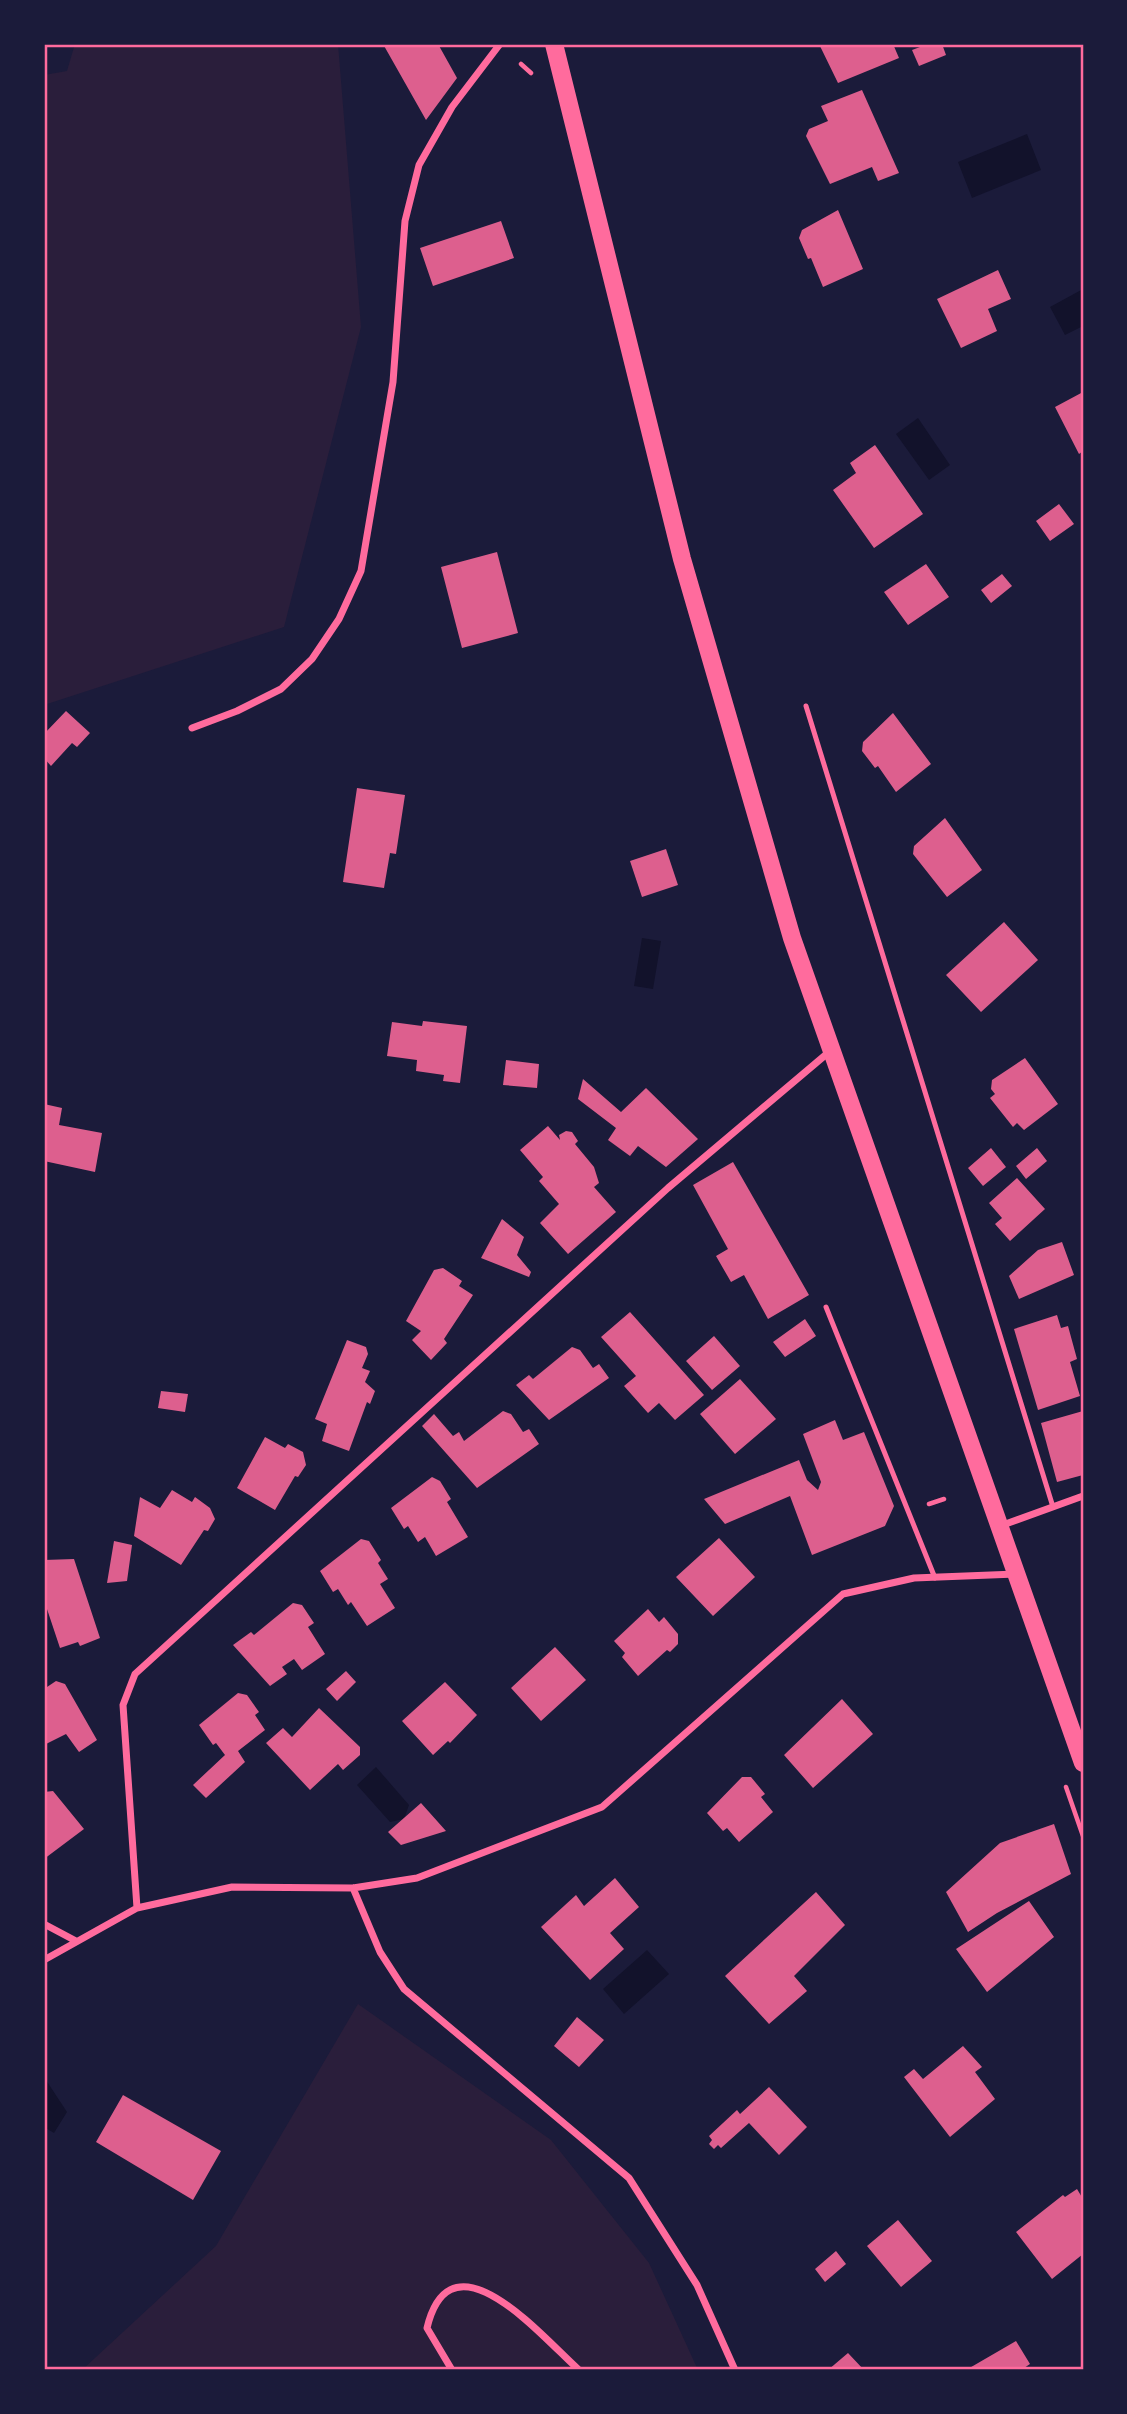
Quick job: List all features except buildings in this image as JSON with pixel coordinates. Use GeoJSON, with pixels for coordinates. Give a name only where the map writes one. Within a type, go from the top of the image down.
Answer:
{"type":"FeatureCollection","features":[{"type":"Feature","properties":{"kind":"main road"},"geometry":{"type":"LineString","coordinates":[[554,44],[682,559],[792,938],[1083,1763]]}},
{"type":"Feature","properties":{"kind":"street"},"geometry":{"type":"LineString","coordinates":[[192,728],[237,711],[281,689],[312,659],[345,607],[361,571],[393,382],[405,221],[419,165],[452,107],[500,44]]}},
{"type":"Feature","properties":{"kind":"street"},"geometry":{"type":"LineString","coordinates":[[137,1908],[123,1705],[135,1674],[668,1188],[832,1050]]}},
{"type":"Feature","properties":{"kind":"street"},"geometry":{"type":"LineString","coordinates":[[999,1526],[1083,1496]]}},
{"type":"Feature","properties":{"kind":"street"},"geometry":{"type":"LineString","coordinates":[[44,1960],[137,1908],[232,1887],[354,1888],[417,1878],[602,1807],[843,1594],[914,1578],[1016,1574]]}},
{"type":"Feature","properties":{"kind":"street"},"geometry":{"type":"LineString","coordinates":[[354,1888],[380,1952],[404,1989],[628,2178],[698,2285],[735,2370]]}},
{"type":"Feature","properties":{"kind":"street"},"geometry":{"type":"LineString","coordinates":[[44,1924],[76,1941]]}},
{"type":"Feature","properties":{"kind":"street"},"geometry":{"type":"LineString","coordinates":[[452,2370],[427,2328],[433,2304],[450,2288],[472,2286],[502,2300],[579,2370]]}},
{"type":"Feature","properties":{"kind":"lane"},"geometry":{"type":"LineString","coordinates":[[806,706],[1053,1507]]}},
{"type":"Feature","properties":{"kind":"lane"},"geometry":{"type":"LineString","coordinates":[[827,1307],[935,1578]]}},
{"type":"Feature","properties":{"kind":"path"},"geometry":{"type":"LineString","coordinates":[[927,1505],[944,1499]]}},
{"type":"Feature","properties":{"kind":"shaded area"},"geometry":{"type":"Polygon","coordinates":[[[75,44],[338,44],[361,327],[284,627],[44,705],[44,75],[67,71],[75,44]]]}},
{"type":"Feature","properties":{"kind":"shaded area"},"geometry":{"type":"Polygon","coordinates":[[[1027,134],[1041,170],[972,198],[958,162],[1027,134]]]}},
{"type":"Feature","properties":{"kind":"shaded area"},"geometry":{"type":"Polygon","coordinates":[[[1083,289],[1083,326],[1065,335],[1050,307],[1083,289]]]}},
{"type":"Feature","properties":{"kind":"shaded area"},"geometry":{"type":"Polygon","coordinates":[[[918,418],[950,465],[929,480],[896,434],[918,418]]]}},
{"type":"Feature","properties":{"kind":"shaded area"},"geometry":{"type":"Polygon","coordinates":[[[642,938],[661,941],[653,989],[634,986],[642,938]]]}},
{"type":"Feature","properties":{"kind":"shaded area"},"geometry":{"type":"Polygon","coordinates":[[[376,1767],[409,1805],[404,1819],[390,1822],[357,1785],[376,1767]]]}},
{"type":"Feature","properties":{"kind":"shaded area"},"geometry":{"type":"Polygon","coordinates":[[[647,1950],[669,1974],[624,2014],[603,1989],[647,1950]]]}},
{"type":"Feature","properties":{"kind":"shaded area"},"geometry":{"type":"Polygon","coordinates":[[[358,2004],[551,2140],[649,2263],[698,2370],[82,2370],[216,2246],[358,2004]]]}},
{"type":"Feature","properties":{"kind":"shaded area"},"geometry":{"type":"Polygon","coordinates":[[[44,2077],[67,2112],[54,2133],[44,2127],[44,2077]]]}}]}
